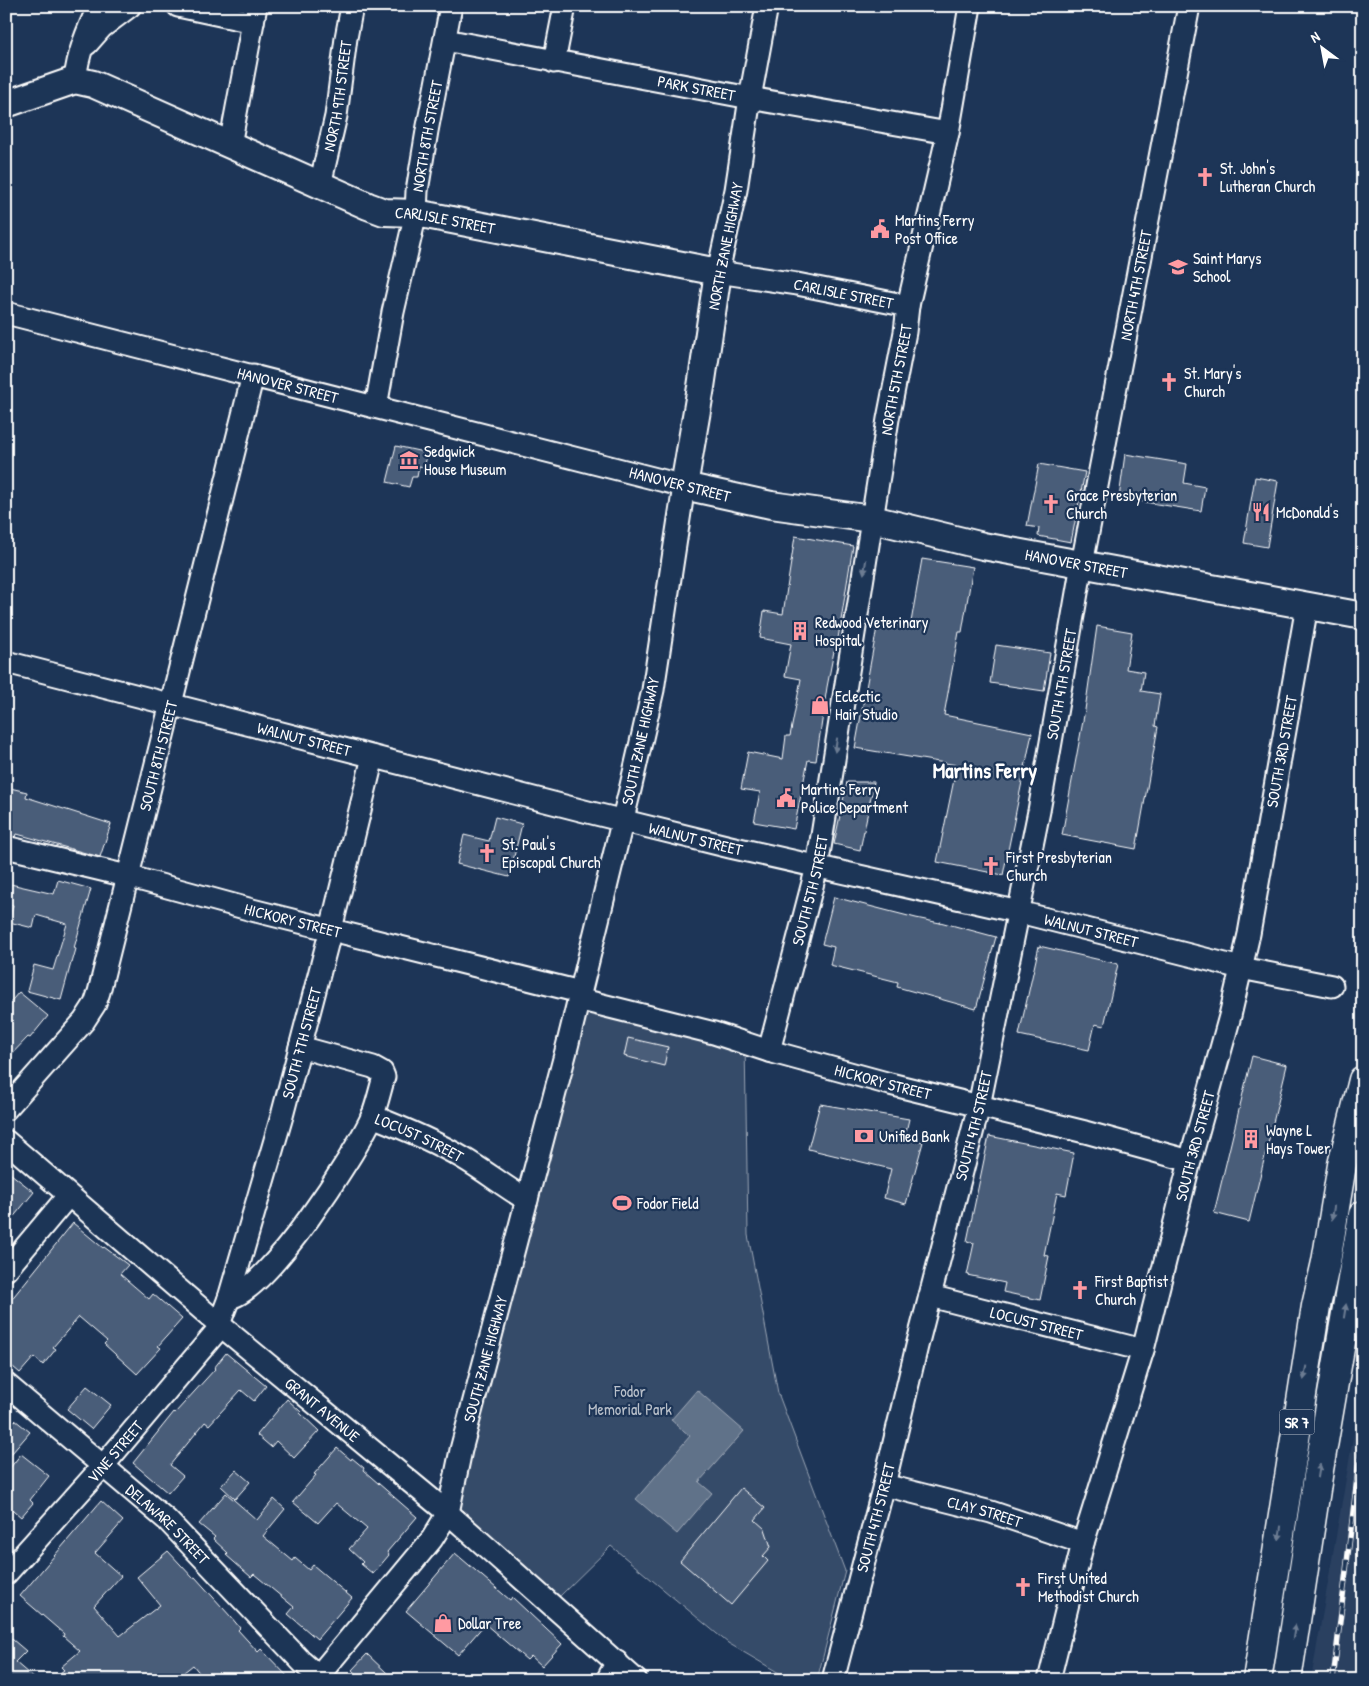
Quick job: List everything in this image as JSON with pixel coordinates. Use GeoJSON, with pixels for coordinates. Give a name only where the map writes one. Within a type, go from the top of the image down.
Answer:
{"type":"FeatureCollection","features":[{"type":"Feature","properties":{"kind":"highway","name":"SR 7"},"geometry":{"type":"LineString","coordinates":[[1257,1680],[1316,1306],[1326,1262],[1342,1165],[1363,1080]]}},
{"type":"Feature","properties":{"kind":"highway","name":"SR 7"},"geometry":{"type":"LineString","coordinates":[[1287,1680],[1319,1470],[1363,1215]]}},
{"type":"Feature","properties":{"kind":"main road","name":"CARLISLE STREET"},"geometry":{"type":"LineString","coordinates":[[75,80],[93,84],[384,212],[416,213],[718,272]]}},
{"type":"Feature","properties":{"kind":"main road"},"geometry":{"type":"LineString","coordinates":[[6,104],[75,80]]}},
{"type":"Feature","properties":{"kind":"main road","name":"NORTH ZANE HIGHWAY"},"geometry":{"type":"LineString","coordinates":[[684,486],[702,387],[718,272]]}},
{"type":"Feature","properties":{"kind":"main road","name":"HANOVER STREET"},"geometry":{"type":"LineString","coordinates":[[684,486],[771,505],[872,519],[983,546],[1363,616]]}},
{"type":"Feature","properties":{"kind":"street"},"geometry":{"type":"LineString","coordinates":[[75,80],[79,53],[86,32],[99,6]]}},
{"type":"Feature","properties":{"kind":"street"},"geometry":{"type":"LineString","coordinates":[[79,53],[102,27],[130,6]]}},
{"type":"Feature","properties":{"kind":"street"},"geometry":{"type":"LineString","coordinates":[[178,6],[254,14],[230,145]]}},
{"type":"Feature","properties":{"kind":"street","name":"NORTH 9TH STREET"},"geometry":{"type":"LineString","coordinates":[[320,185],[336,116],[352,6]]}},
{"type":"Feature","properties":{"kind":"street"},"geometry":{"type":"LineString","coordinates":[[554,62],[565,6]]}},
{"type":"Feature","properties":{"kind":"street","name":"NORTH ZANE HIGHWAY"},"geometry":{"type":"LineString","coordinates":[[718,272],[736,190],[767,6]]}},
{"type":"Feature","properties":{"kind":"street","name":"NORTH 5TH STREET"},"geometry":{"type":"LineString","coordinates":[[872,519],[908,306],[948,133],[970,6]]}},
{"type":"Feature","properties":{"kind":"street","name":"NORTH 4TH STREET"},"geometry":{"type":"LineString","coordinates":[[1082,564],[1189,6]]}},
{"type":"Feature","properties":{"kind":"street","name":"NORTH 8TH STREET"},"geometry":{"type":"LineString","coordinates":[[376,407],[393,312],[416,213],[417,191],[427,131],[451,9]]}},
{"type":"Feature","properties":{"kind":"street","name":"PARK STREET"},"geometry":{"type":"LineString","coordinates":[[445,40],[554,62],[948,133]]}},
{"type":"Feature","properties":{"kind":"street","name":"CARLISLE STREET"},"geometry":{"type":"LineString","coordinates":[[718,272],[797,284],[908,306]]}},
{"type":"Feature","properties":{"kind":"street","name":"HANOVER STREET"},"geometry":{"type":"LineString","coordinates":[[6,313],[684,486]]}},
{"type":"Feature","properties":{"kind":"street","name":"SOUTH 8TH STREET"},"geometry":{"type":"LineString","coordinates":[[6,1109],[84,1021],[92,1009],[99,992],[253,375]]}},
{"type":"Feature","properties":{"kind":"street","name":"SOUTH ZANE HIGHWAY"},"geometry":{"type":"LineString","coordinates":[[316,1678],[432,1539],[448,1513],[461,1450],[566,1051],[652,690],[684,486]]}},
{"type":"Feature","properties":{"kind":"street","name":"SOUTH 5TH STREET"},"geometry":{"type":"LineString","coordinates":[[769,1051],[817,867],[872,519]]}},
{"type":"Feature","properties":{"kind":"street","name":"SOUTH 4TH STREET"},"geometry":{"type":"LineString","coordinates":[[834,1680],[978,1106],[1040,811],[1082,564]]}},
{"type":"Feature","properties":{"kind":"street","name":"SOUTH 3RD STREET"},"geometry":{"type":"LineString","coordinates":[[1049,1680],[1083,1543],[1143,1350],[1190,1162],[1242,968],[1307,606]]}},
{"type":"Feature","properties":{"kind":"street","name":"WALNUT STREET"},"geometry":{"type":"LineString","coordinates":[[6,662],[622,820],[817,867],[1019,912],[1242,968],[1332,986]]}},
{"type":"Feature","properties":{"kind":"street","name":"SOUTH 7TH STREET"},"geometry":{"type":"LineString","coordinates":[[220,1324],[282,1116],[331,929],[373,757]]}},
{"type":"Feature","properties":{"kind":"street","name":"HICKORY STREET"},"geometry":{"type":"LineString","coordinates":[[6,847],[128,876],[252,910],[331,929],[721,1035],[769,1051],[978,1106],[1086,1132],[1190,1162]]}},
{"type":"Feature","properties":{"kind":"street","name":"LOCUST STREET"},"geometry":{"type":"LineString","coordinates":[[300,1047],[373,1067],[382,1072],[384,1077],[372,1116],[408,1130],[463,1158],[527,1200]]}},
{"type":"Feature","properties":{"kind":"street"},"geometry":{"type":"LineString","coordinates":[[229,1298],[241,1295],[254,1284],[295,1238],[326,1193],[372,1116]]}},
{"type":"Feature","properties":{"kind":"street","name":"GRANT AVENUE"},"geometry":{"type":"LineString","coordinates":[[6,1141],[68,1196],[220,1324],[448,1513],[612,1671],[636,1680]]}},
{"type":"Feature","properties":{"kind":"street"},"geometry":{"type":"LineString","coordinates":[[6,1270],[68,1196]]}},
{"type":"Feature","properties":{"kind":"street","name":"LOCUST STREET"},"geometry":{"type":"LineString","coordinates":[[930,1296],[1143,1350]]}},
{"type":"Feature","properties":{"kind":"street","name":"VINE STREET"},"geometry":{"type":"LineString","coordinates":[[6,1574],[103,1466],[216,1332],[220,1324]]}},
{"type":"Feature","properties":{"kind":"street","name":"DELAWARE STREET"},"geometry":{"type":"LineString","coordinates":[[6,1384],[167,1520],[316,1678]]}},
{"type":"Feature","properties":{"kind":"street","name":"CLAY STREET"},"geometry":{"type":"LineString","coordinates":[[884,1485],[991,1512],[1083,1543]]}},
{"type":"Feature","properties":{"kind":"shaded area"},"geometry":{"type":"Polygon","coordinates":[[[1363,1381],[1363,1680],[1311,1680],[1363,1381]]]}},
{"type":"Feature","properties":{"kind":"shaded area"},"geometry":{"type":"Polygon","coordinates":[[[697,1390],[744,1431],[699,1482],[712,1493],[677,1534],[636,1499],[690,1436],[671,1420],[697,1390]]]}},
{"type":"Feature","properties":{"kind":"green space","name":"Fodor Memorial Park"},"geometry":{"type":"Polygon","coordinates":[[[586,1001],[745,1043],[748,1235],[778,1393],[845,1571],[817,1680],[791,1680],[728,1643],[611,1546],[560,1596],[449,1508],[586,1001]]]}},
{"type":"Feature","properties":{"kind":"building","name":"Sedgwick House Museum"},"geometry":{"type":"Polygon","coordinates":[[[396,446],[428,453],[424,467],[419,466],[417,477],[412,477],[409,487],[387,482],[396,446]]]}},
{"type":"Feature","properties":{"kind":"building"},"geometry":{"type":"Polygon","coordinates":[[[1125,454],[1187,464],[1184,483],[1205,487],[1201,511],[1119,498],[1125,454]]]}},
{"type":"Feature","properties":{"kind":"building"},"geometry":{"type":"Polygon","coordinates":[[[1039,464],[1085,472],[1071,542],[1038,536],[1039,528],[1027,526],[1039,464]]]}},
{"type":"Feature","properties":{"kind":"building","name":"McDonald's"},"geometry":{"type":"Polygon","coordinates":[[[1255,477],[1278,481],[1267,547],[1244,543],[1255,477]]]}},
{"type":"Feature","properties":{"kind":"building"},"geometry":{"type":"Polygon","coordinates":[[[795,536],[853,546],[836,651],[834,651],[827,687],[816,761],[808,760],[794,829],[754,822],[760,792],[741,789],[748,752],[783,759],[786,736],[790,736],[801,679],[785,676],[791,644],[760,638],[764,611],[783,614],[795,536]]]}},
{"type":"Feature","properties":{"kind":"building"},"geometry":{"type":"Polygon","coordinates":[[[922,559],[973,567],[962,632],[959,632],[944,715],[1032,733],[1003,875],[937,862],[957,765],[855,748],[878,622],[910,628],[922,559]]]}},
{"type":"Feature","properties":{"kind":"building"},"geometry":{"type":"Polygon","coordinates":[[[1097,626],[1132,632],[1126,669],[1144,672],[1141,691],[1160,694],[1155,726],[1158,727],[1136,849],[1062,835],[1085,710],[1097,626]]]}},
{"type":"Feature","properties":{"kind":"building"},"geometry":{"type":"Polygon","coordinates":[[[996,645],[1050,653],[1044,691],[990,683],[996,645]]]}},
{"type":"Feature","properties":{"kind":"building"},"geometry":{"type":"Polygon","coordinates":[[[847,782],[874,782],[860,850],[834,844],[847,782]]]}},
{"type":"Feature","properties":{"kind":"building"},"geometry":{"type":"Polygon","coordinates":[[[6,787],[27,792],[26,797],[111,824],[100,857],[17,834],[16,837],[6,835],[6,787]]]}},
{"type":"Feature","properties":{"kind":"building","name":"St. Paul's Episcopal Church"},"geometry":{"type":"Polygon","coordinates":[[[495,817],[522,824],[509,877],[457,864],[464,835],[489,841],[495,817]]]}},
{"type":"Feature","properties":{"kind":"building"},"geometry":{"type":"Polygon","coordinates":[[[58,880],[91,889],[61,1000],[27,991],[34,965],[53,970],[67,924],[36,915],[33,928],[9,922],[13,905],[6,903],[6,883],[54,894],[58,880]]]}},
{"type":"Feature","properties":{"kind":"building"},"geometry":{"type":"Polygon","coordinates":[[[834,897],[996,937],[976,1009],[897,987],[898,982],[830,965],[834,947],[822,944],[834,897]]]}},
{"type":"Feature","properties":{"kind":"building"},"geometry":{"type":"Polygon","coordinates":[[[1039,946],[1118,964],[1104,1026],[1095,1024],[1089,1050],[1019,1035],[1039,946]]]}},
{"type":"Feature","properties":{"kind":"building"},"geometry":{"type":"Polygon","coordinates":[[[19,992],[48,1016],[30,1038],[28,1037],[6,1060],[6,1007],[19,992]]]}},
{"type":"Feature","properties":{"kind":"building"},"geometry":{"type":"Polygon","coordinates":[[[628,1038],[668,1047],[664,1066],[624,1056],[628,1038]]]}},
{"type":"Feature","properties":{"kind":"building","name":"Wayne L Hays Tower"},"geometry":{"type":"Polygon","coordinates":[[[1252,1056],[1287,1065],[1249,1222],[1214,1213],[1252,1056]]]}},
{"type":"Feature","properties":{"kind":"building"},"geometry":{"type":"Polygon","coordinates":[[[820,1104],[909,1119],[905,1136],[923,1142],[906,1204],[884,1198],[891,1169],[808,1149],[820,1104]]]}},
{"type":"Feature","properties":{"kind":"building"},"geometry":{"type":"Polygon","coordinates":[[[989,1136],[1074,1153],[1066,1195],[1057,1193],[1044,1255],[1049,1256],[1040,1300],[1003,1292],[1005,1283],[967,1275],[974,1243],[967,1241],[989,1136]]]}},
{"type":"Feature","properties":{"kind":"building"},"geometry":{"type":"Polygon","coordinates":[[[6,1170],[34,1192],[6,1226],[6,1170]]]}},
{"type":"Feature","properties":{"kind":"building"},"geometry":{"type":"Polygon","coordinates":[[[73,1223],[103,1248],[128,1265],[120,1274],[149,1299],[153,1294],[182,1319],[158,1346],[161,1348],[137,1374],[104,1344],[107,1341],[79,1317],[53,1347],[56,1349],[43,1365],[34,1357],[20,1373],[6,1361],[6,1306],[73,1223]]]}},
{"type":"Feature","properties":{"kind":"building"},"geometry":{"type":"Polygon","coordinates":[[[226,1353],[266,1386],[254,1401],[241,1390],[209,1425],[205,1422],[170,1465],[183,1476],[168,1493],[133,1463],[174,1412],[215,1369],[226,1353]]]}},
{"type":"Feature","properties":{"kind":"building"},"geometry":{"type":"Polygon","coordinates":[[[87,1386],[111,1405],[91,1429],[67,1409],[87,1386]]]}},
{"type":"Feature","properties":{"kind":"building"},"geometry":{"type":"Polygon","coordinates":[[[287,1399],[319,1431],[294,1458],[276,1441],[271,1447],[257,1435],[287,1399]]]}},
{"type":"Feature","properties":{"kind":"building"},"geometry":{"type":"Polygon","coordinates":[[[15,1420],[30,1432],[6,1460],[6,1431],[15,1420]]]}},
{"type":"Feature","properties":{"kind":"building"},"geometry":{"type":"Polygon","coordinates":[[[337,1448],[364,1468],[363,1470],[417,1517],[387,1552],[389,1555],[373,1574],[361,1564],[363,1562],[349,1549],[367,1529],[336,1503],[318,1523],[293,1502],[337,1448]]]}},
{"type":"Feature","properties":{"kind":"building"},"geometry":{"type":"Polygon","coordinates":[[[21,1454],[49,1476],[30,1500],[33,1503],[21,1517],[6,1504],[6,1473],[21,1454]]]}},
{"type":"Feature","properties":{"kind":"building"},"geometry":{"type":"Polygon","coordinates":[[[236,1470],[250,1482],[235,1499],[221,1486],[236,1470]]]}},
{"type":"Feature","properties":{"kind":"building"},"geometry":{"type":"Polygon","coordinates":[[[741,1488],[765,1508],[755,1520],[765,1529],[771,1547],[763,1556],[768,1561],[731,1605],[680,1561],[741,1488]]]}},
{"type":"Feature","properties":{"kind":"building"},"geometry":{"type":"Polygon","coordinates":[[[226,1493],[257,1520],[274,1499],[285,1509],[263,1536],[293,1561],[295,1558],[309,1570],[313,1565],[352,1598],[317,1639],[288,1614],[294,1607],[254,1574],[251,1577],[226,1555],[228,1553],[213,1539],[215,1537],[199,1524],[226,1493]]]}},
{"type":"Feature","properties":{"kind":"building"},"geometry":{"type":"Polygon","coordinates":[[[101,1501],[123,1521],[95,1553],[121,1576],[94,1606],[120,1636],[160,1605],[137,1577],[168,1551],[193,1578],[195,1577],[231,1617],[240,1628],[238,1630],[258,1652],[261,1649],[291,1680],[205,1680],[193,1665],[174,1680],[51,1680],[64,1670],[61,1667],[80,1651],[63,1636],[64,1634],[20,1596],[101,1501]]]}},
{"type":"Feature","properties":{"kind":"building"},"geometry":{"type":"Polygon","coordinates":[[[455,1553],[510,1600],[512,1597],[562,1644],[542,1666],[531,1656],[527,1660],[485,1624],[458,1655],[406,1611],[455,1553]]]}},
{"type":"Feature","properties":{"kind":"building"},"geometry":{"type":"Polygon","coordinates":[[[6,1634],[26,1651],[15,1662],[36,1680],[15,1680],[6,1672],[6,1634]]]}},
{"type":"Feature","properties":{"kind":"building"},"geometry":{"type":"Polygon","coordinates":[[[367,1654],[387,1673],[380,1680],[362,1680],[352,1670],[367,1654]]]}},
{"type":"Feature","properties":{"kind":"railway"},"geometry":{"type":"LineString","coordinates":[[1333,1680],[1363,1428]]}},
{"type":"Feature","properties":{"kind":"place","name":"St. John's Lutheran Church"},"geometry":{"type":"Point","coordinates":[1205,177]}},
{"type":"Feature","properties":{"kind":"place","name":"Martins Ferry Post Office"},"geometry":{"type":"Point","coordinates":[880,229]}},
{"type":"Feature","properties":{"kind":"place","name":"Saint Marys School"},"geometry":{"type":"Point","coordinates":[1178,267]}},
{"type":"Feature","properties":{"kind":"place","name":"St. Mary's Church"},"geometry":{"type":"Point","coordinates":[1169,382]}},
{"type":"Feature","properties":{"kind":"place","name":"Sedgwick House Museum"},"geometry":{"type":"Point","coordinates":[409,460]}},
{"type":"Feature","properties":{"kind":"place","name":"Grace Presbyterian Church"},"geometry":{"type":"Point","coordinates":[1051,504]}},
{"type":"Feature","properties":{"kind":"place","name":"McDonald's"},"geometry":{"type":"Point","coordinates":[1261,512]}},
{"type":"Feature","properties":{"kind":"place","name":"Redwood Veterinary Hospital"},"geometry":{"type":"Point","coordinates":[800,631]}},
{"type":"Feature","properties":{"kind":"place","name":"Eclectic Hair Studio"},"geometry":{"type":"Point","coordinates":[820,705]}},
{"type":"Feature","properties":{"kind":"place","name":"Martins Ferry Police Department"},"geometry":{"type":"Point","coordinates":[786,798]}},
{"type":"Feature","properties":{"kind":"place","name":"St. Paul's Episcopal Church"},"geometry":{"type":"Point","coordinates":[487,853]}},
{"type":"Feature","properties":{"kind":"place","name":"First Presbyterian Church"},"geometry":{"type":"Point","coordinates":[991,866]}},
{"type":"Feature","properties":{"kind":"place","name":"Unified Bank"},"geometry":{"type":"Point","coordinates":[864,1136]}},
{"type":"Feature","properties":{"kind":"place","name":"Wayne L Hays Tower"},"geometry":{"type":"Point","coordinates":[1251,1139]}},
{"type":"Feature","properties":{"kind":"place","name":"Fodor Field"},"geometry":{"type":"Point","coordinates":[622,1203]}},
{"type":"Feature","properties":{"kind":"place","name":"First Baptist Church"},"geometry":{"type":"Point","coordinates":[1080,1290]}},
{"type":"Feature","properties":{"kind":"place","name":"First United Methodist Church"},"geometry":{"type":"Point","coordinates":[1023,1587]}},
{"type":"Feature","properties":{"kind":"place","name":"Dollar Tree"},"geometry":{"type":"Point","coordinates":[443,1623]}},
{"type":"Feature","properties":{"kind":"district","name":"Martins Ferry"},"geometry":{"type":"Point","coordinates":[985,770]}}]}
